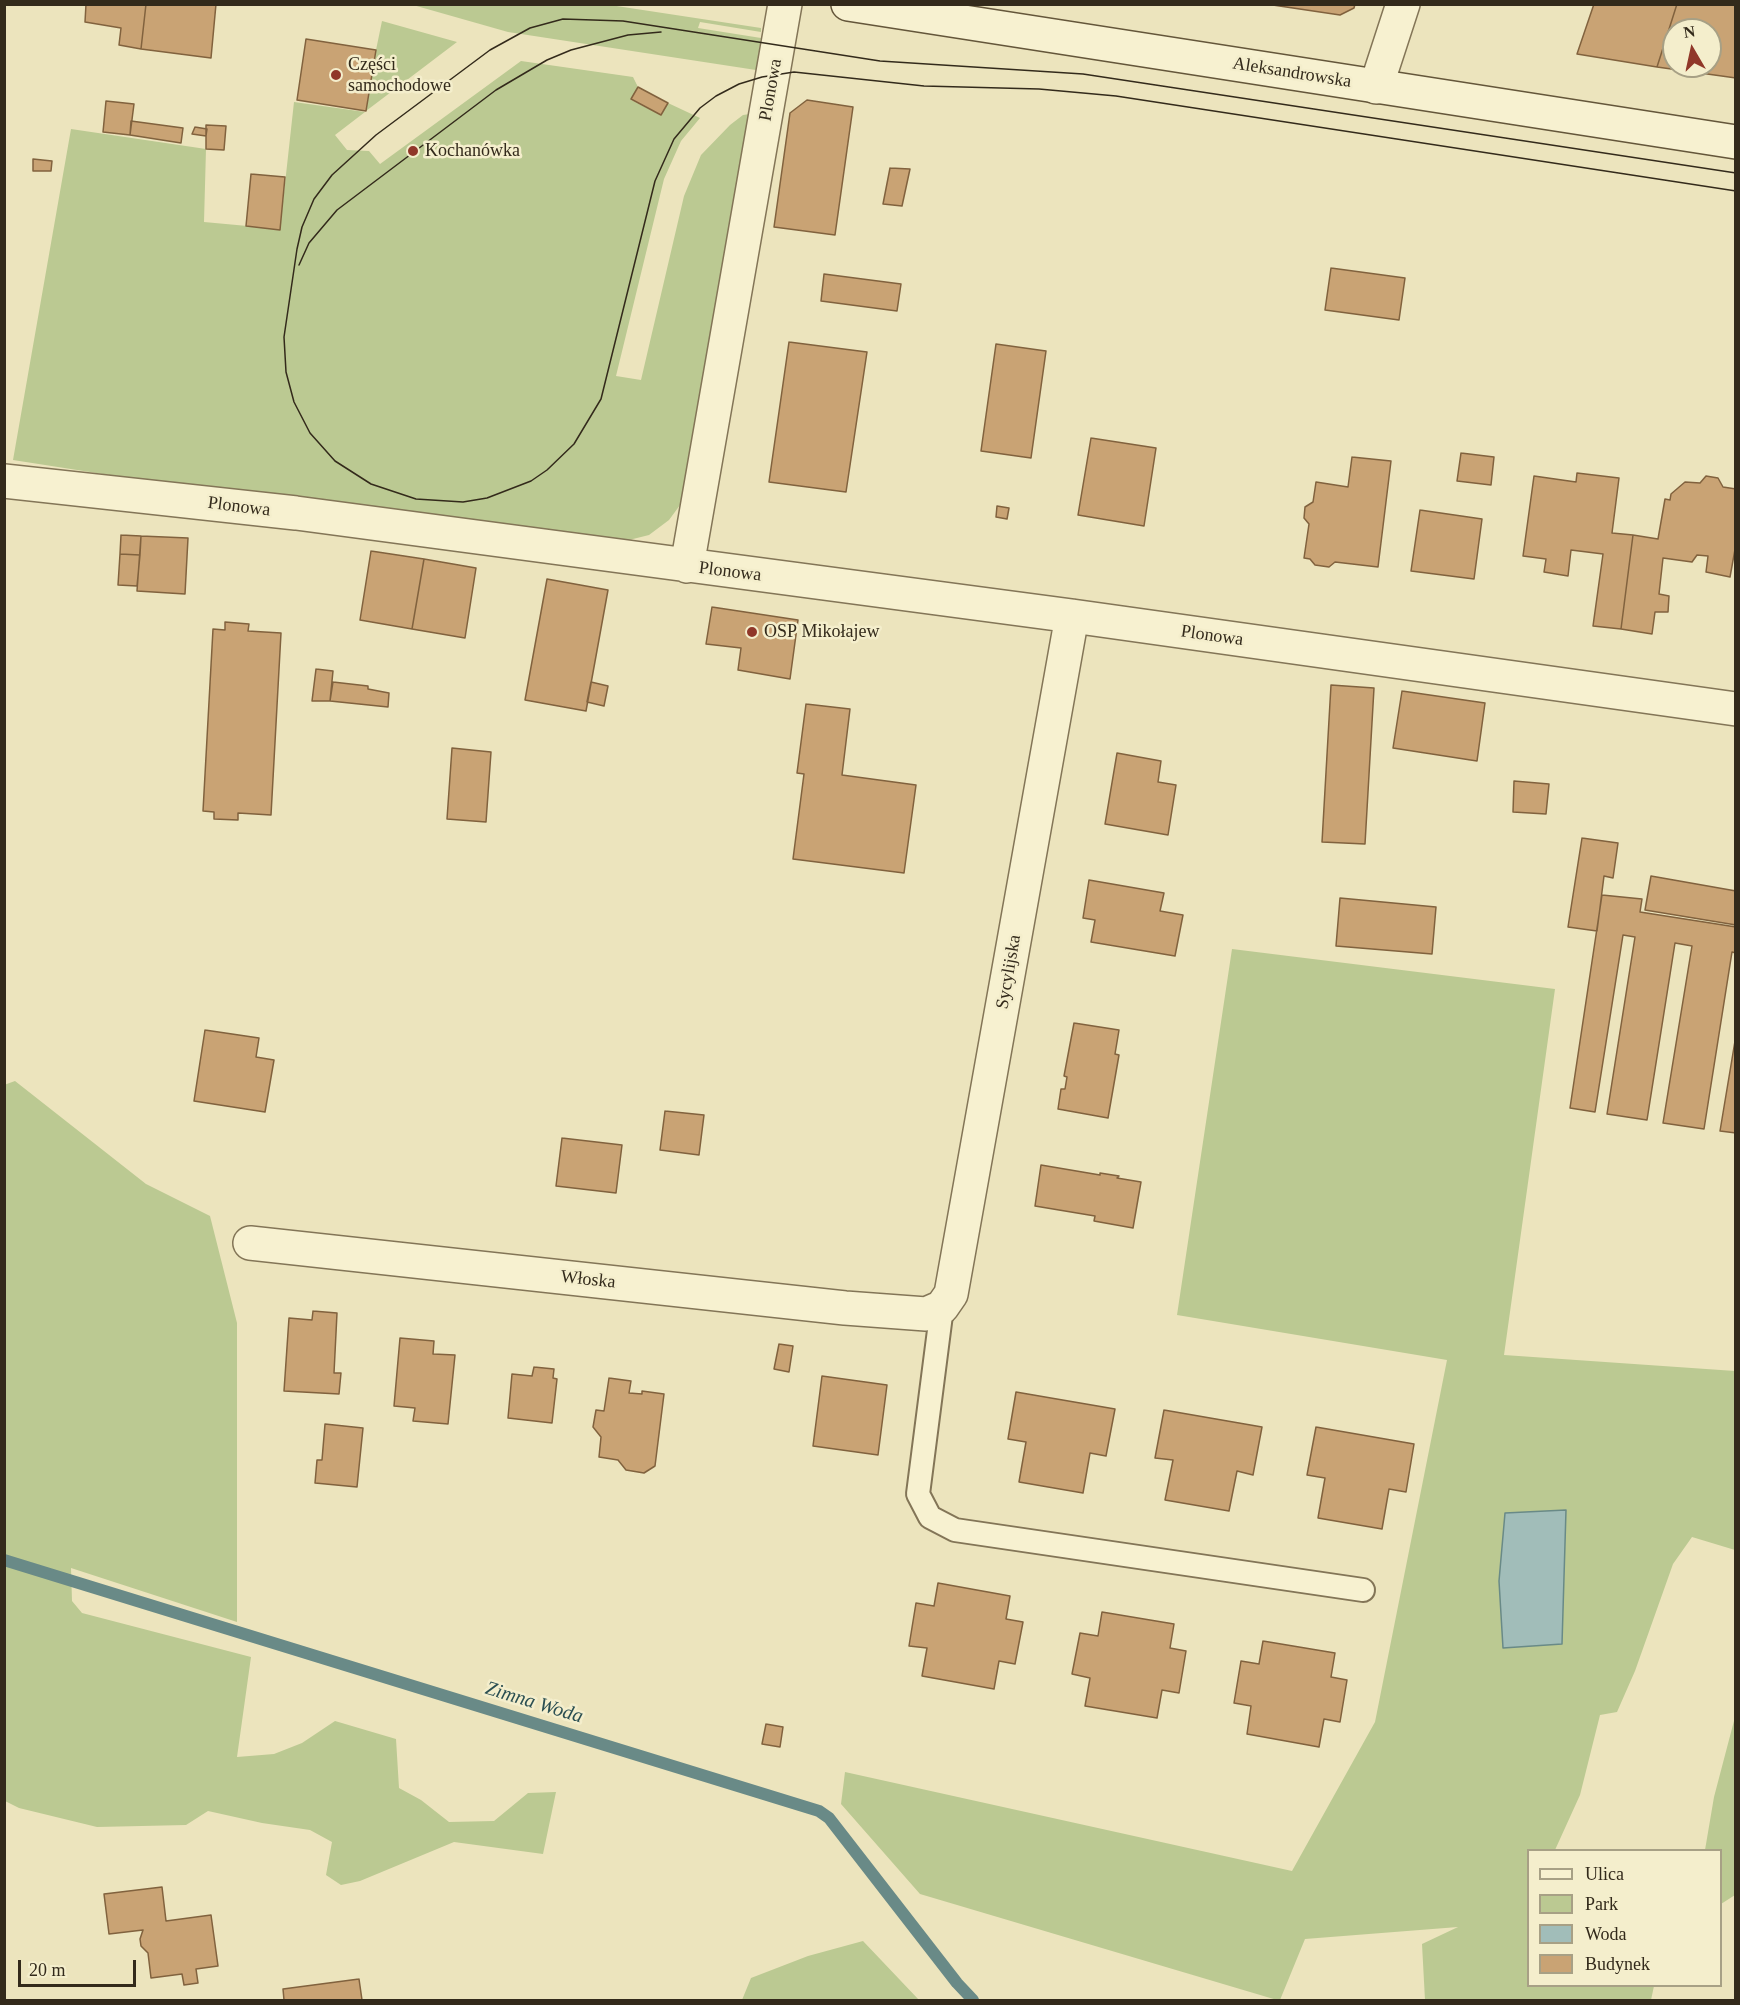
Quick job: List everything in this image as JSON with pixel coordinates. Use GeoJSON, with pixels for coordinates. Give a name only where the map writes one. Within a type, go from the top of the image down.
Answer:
{"type":"FeatureCollection","features":[{"type":"Feature","properties":{"kind":"street","name":"Plonowa"},"geometry":{"type":"LineString","coordinates":[[687,566],[785,4]]}},
{"type":"Feature","properties":{"kind":"street","name":"Aleksandrowska"},"geometry":{"type":"LineString","coordinates":[[848,4],[901,8],[1376,87],[1736,142]]}},
{"type":"Feature","properties":{"kind":"street"},"geometry":{"type":"LineString","coordinates":[[1376,87],[1403,4]]}},
{"type":"Feature","properties":{"kind":"street","name":"Plonowa"},"geometry":{"type":"LineString","coordinates":[[4,481],[296,513],[1072,616],[1736,709]]}},
{"type":"Feature","properties":{"kind":"street","name":"Sycylijska"},"geometry":{"type":"LineString","coordinates":[[934,1311],[951,1294],[1072,616]]}},
{"type":"Feature","properties":{"kind":"street","name":"Włoska"},"geometry":{"type":"LineString","coordinates":[[250,1243],[934,1311]]}},
{"type":"Feature","properties":{"kind":"lane"},"geometry":{"type":"LineString","coordinates":[[934,1311],[918,1494],[930,1517],[956,1530],[1363,1590]]}},
{"type":"Feature","properties":{"kind":"green space"},"geometry":{"type":"Polygon","coordinates":[[[413,5],[610,5],[761,28],[761,32],[700,22],[698,28],[761,38],[756,70],[508,32],[413,5]]]}},
{"type":"Feature","properties":{"kind":"green space"},"geometry":{"type":"Polygon","coordinates":[[[382,21],[457,42],[366,111],[376,50],[382,21]]]}},
{"type":"Feature","properties":{"kind":"green space"},"geometry":{"type":"Polygon","coordinates":[[[521,61],[633,77],[638,87],[631,100],[661,115],[668,103],[700,118],[681,141],[664,179],[616,376],[641,380],[684,196],[701,155],[730,125],[743,115],[750,114],[683,501],[669,520],[649,535],[621,542],[244,496],[13,460],[71,129],[206,149],[204,222],[280,229],[294,102],[365,112],[335,135],[347,150],[369,151],[380,164],[521,61]]]}},
{"type":"Feature","properties":{"kind":"green space"},"geometry":{"type":"Polygon","coordinates":[[[1232,949],[1555,989],[1504,1355],[1735,1371],[1735,1550],[1692,1537],[1673,1564],[1635,1671],[1617,1712],[1600,1715],[1580,1795],[1555,1849],[1527,1849],[1527,1987],[1654,1987],[1651,2000],[1425,2000],[1422,1944],[1458,1927],[1305,1939],[1280,2000],[1277,2000],[920,1894],[841,1804],[845,1772],[1292,1871],[1375,1722],[1447,1360],[1177,1315],[1232,949]]]}},
{"type":"Feature","properties":{"kind":"green space"},"geometry":{"type":"Polygon","coordinates":[[[15,1081],[146,1184],[210,1216],[237,1323],[237,1622],[71,1568],[72,1601],[82,1613],[251,1657],[237,1757],[274,1754],[302,1743],[335,1721],[396,1739],[399,1788],[421,1800],[449,1822],[494,1821],[528,1793],[556,1792],[543,1854],[454,1842],[360,1881],[341,1885],[326,1875],[332,1842],[310,1830],[262,1823],[208,1811],[186,1825],[97,1827],[19,1808],[5,1801],[4,1085],[15,1081]]]}},
{"type":"Feature","properties":{"kind":"green space"},"geometry":{"type":"Polygon","coordinates":[[[1735,1717],[1735,1895],[1722,1903],[1722,1849],[1705,1849],[1714,1797],[1735,1717]]]}},
{"type":"Feature","properties":{"kind":"green space"},"geometry":{"type":"Polygon","coordinates":[[[863,1941],[919,2000],[742,2000],[751,1978],[808,1956],[863,1941]]]}},
{"type":"Feature","properties":{"kind":"water"},"geometry":{"type":"Polygon","coordinates":[[[1566,1510],[1562,1644],[1503,1648],[1499,1581],[1505,1513],[1566,1510]]]}},
{"type":"Feature","properties":{"kind":"building"},"geometry":{"type":"Polygon","coordinates":[[[86,4],[146,4],[141,49],[119,45],[121,28],[85,22],[86,4]]]}},
{"type":"Feature","properties":{"kind":"building"},"geometry":{"type":"Polygon","coordinates":[[[146,4],[216,4],[211,58],[141,49],[146,4]]]}},
{"type":"Feature","properties":{"kind":"building"},"geometry":{"type":"Polygon","coordinates":[[[1266,4],[1355,4],[1354,8],[1340,15],[1266,4]]]}},
{"type":"Feature","properties":{"kind":"building"},"geometry":{"type":"Polygon","coordinates":[[[1594,4],[1677,4],[1673,18],[1662,18],[1662,51],[1657,67],[1577,54],[1594,4]]]}},
{"type":"Feature","properties":{"kind":"building"},"geometry":{"type":"Polygon","coordinates":[[[1677,4],[1736,4],[1736,78],[1722,76],[1722,18],[1673,18],[1677,4]]]}},
{"type":"Feature","properties":{"kind":"building","name":"Części samochodowe"},"geometry":{"type":"Polygon","coordinates":[[[306,39],[376,50],[366,111],[297,100],[306,39]]]}},
{"type":"Feature","properties":{"kind":"building"},"geometry":{"type":"Polygon","coordinates":[[[1662,51],[1662,68],[1657,67],[1662,51]]]}},
{"type":"Feature","properties":{"kind":"building"},"geometry":{"type":"Polygon","coordinates":[[[638,87],[668,103],[661,115],[631,99],[638,87]]]}},
{"type":"Feature","properties":{"kind":"building"},"geometry":{"type":"Polygon","coordinates":[[[807,100],[853,107],[835,235],[774,227],[790,113],[807,100]]]}},
{"type":"Feature","properties":{"kind":"building"},"geometry":{"type":"Polygon","coordinates":[[[106,101],[134,104],[130,135],[103,132],[106,101]]]}},
{"type":"Feature","properties":{"kind":"building"},"geometry":{"type":"Polygon","coordinates":[[[131,121],[183,128],[181,143],[130,135],[131,121]]]}},
{"type":"Feature","properties":{"kind":"building"},"geometry":{"type":"Polygon","coordinates":[[[206,125],[226,126],[224,150],[206,149],[206,125]]]}},
{"type":"Feature","properties":{"kind":"building"},"geometry":{"type":"Polygon","coordinates":[[[195,127],[207,129],[206,136],[192,134],[195,127]]]}},
{"type":"Feature","properties":{"kind":"building"},"geometry":{"type":"Polygon","coordinates":[[[33,159],[52,161],[51,171],[33,171],[33,159]]]}},
{"type":"Feature","properties":{"kind":"building"},"geometry":{"type":"Polygon","coordinates":[[[890,168],[910,169],[902,206],[883,204],[890,168]]]}},
{"type":"Feature","properties":{"kind":"building"},"geometry":{"type":"Polygon","coordinates":[[[251,174],[285,177],[280,230],[246,226],[251,174]]]}},
{"type":"Feature","properties":{"kind":"building"},"geometry":{"type":"Polygon","coordinates":[[[1331,268],[1405,278],[1399,320],[1325,310],[1331,268]]]}},
{"type":"Feature","properties":{"kind":"building"},"geometry":{"type":"Polygon","coordinates":[[[824,274],[901,284],[897,311],[821,301],[824,274]]]}},
{"type":"Feature","properties":{"kind":"building"},"geometry":{"type":"Polygon","coordinates":[[[789,342],[867,352],[846,492],[769,482],[789,342]]]}},
{"type":"Feature","properties":{"kind":"building"},"geometry":{"type":"Polygon","coordinates":[[[996,344],[1046,351],[1031,458],[981,451],[996,344]]]}},
{"type":"Feature","properties":{"kind":"building"},"geometry":{"type":"Polygon","coordinates":[[[1091,438],[1156,448],[1144,526],[1078,515],[1091,438]]]}},
{"type":"Feature","properties":{"kind":"building"},"geometry":{"type":"Polygon","coordinates":[[[1461,453],[1494,457],[1491,485],[1457,481],[1461,453]]]}},
{"type":"Feature","properties":{"kind":"building"},"geometry":{"type":"Polygon","coordinates":[[[1352,457],[1391,461],[1378,567],[1335,562],[1329,567],[1315,565],[1310,559],[1304,558],[1309,524],[1304,518],[1305,507],[1313,502],[1316,482],[1348,487],[1352,457]]]}},
{"type":"Feature","properties":{"kind":"building"},"geometry":{"type":"Polygon","coordinates":[[[1577,473],[1619,478],[1612,533],[1633,535],[1621,629],[1593,626],[1603,554],[1571,550],[1568,576],[1544,572],[1546,559],[1523,556],[1534,476],[1576,482],[1577,473]]]}},
{"type":"Feature","properties":{"kind":"building"},"geometry":{"type":"Polygon","coordinates":[[[1706,476],[1718,478],[1723,487],[1736,489],[1736,544],[1730,577],[1706,572],[1708,556],[1697,555],[1692,562],[1663,558],[1659,594],[1669,596],[1668,612],[1655,612],[1652,634],[1621,629],[1633,535],[1658,539],[1665,499],[1670,500],[1671,494],[1685,482],[1700,483],[1706,476]]]}},
{"type":"Feature","properties":{"kind":"building"},"geometry":{"type":"Polygon","coordinates":[[[997,506],[1009,508],[1007,519],[996,517],[997,506]]]}},
{"type":"Feature","properties":{"kind":"building"},"geometry":{"type":"Polygon","coordinates":[[[1420,510],[1482,519],[1474,579],[1411,571],[1420,510]]]}},
{"type":"Feature","properties":{"kind":"building"},"geometry":{"type":"Polygon","coordinates":[[[121,535],[141,536],[140,555],[120,554],[121,535]]]}},
{"type":"Feature","properties":{"kind":"building"},"geometry":{"type":"Polygon","coordinates":[[[141,536],[188,538],[185,594],[137,591],[141,536]]]}},
{"type":"Feature","properties":{"kind":"building"},"geometry":{"type":"Polygon","coordinates":[[[371,551],[424,559],[412,629],[360,620],[371,551]]]}},
{"type":"Feature","properties":{"kind":"building"},"geometry":{"type":"Polygon","coordinates":[[[120,554],[140,555],[137,586],[118,585],[120,554]]]}},
{"type":"Feature","properties":{"kind":"building"},"geometry":{"type":"Polygon","coordinates":[[[424,559],[476,568],[465,638],[412,629],[424,559]]]}},
{"type":"Feature","properties":{"kind":"building"},"geometry":{"type":"Polygon","coordinates":[[[547,579],[608,590],[586,711],[525,700],[547,579]]]}},
{"type":"Feature","properties":{"kind":"building","name":"OSP Mikołajew"},"geometry":{"type":"Polygon","coordinates":[[[712,607],[798,620],[790,679],[738,670],[741,648],[706,644],[712,607]]]}},
{"type":"Feature","properties":{"kind":"building"},"geometry":{"type":"Polygon","coordinates":[[[225,622],[249,624],[248,631],[281,633],[271,815],[238,813],[238,820],[214,819],[214,812],[203,811],[213,629],[225,630],[225,622]]]}},
{"type":"Feature","properties":{"kind":"building"},"geometry":{"type":"Polygon","coordinates":[[[316,669],[333,671],[330,701],[312,701],[316,669]]]}},
{"type":"Feature","properties":{"kind":"building"},"geometry":{"type":"Polygon","coordinates":[[[333,682],[368,686],[368,689],[389,693],[388,707],[330,701],[333,682]]]}},
{"type":"Feature","properties":{"kind":"building"},"geometry":{"type":"Polygon","coordinates":[[[591,682],[608,686],[604,706],[587,702],[591,682]]]}},
{"type":"Feature","properties":{"kind":"building"},"geometry":{"type":"Polygon","coordinates":[[[1331,685],[1374,688],[1365,844],[1322,842],[1331,685]]]}},
{"type":"Feature","properties":{"kind":"building"},"geometry":{"type":"Polygon","coordinates":[[[1402,691],[1485,703],[1477,761],[1393,748],[1402,691]]]}},
{"type":"Feature","properties":{"kind":"building"},"geometry":{"type":"Polygon","coordinates":[[[806,704],[850,709],[842,775],[916,785],[904,873],[793,859],[804,774],[797,773],[806,704]]]}},
{"type":"Feature","properties":{"kind":"building"},"geometry":{"type":"Polygon","coordinates":[[[452,748],[491,752],[486,822],[447,819],[452,748]]]}},
{"type":"Feature","properties":{"kind":"building"},"geometry":{"type":"Polygon","coordinates":[[[1117,753],[1161,761],[1158,782],[1176,785],[1168,835],[1105,824],[1117,753]]]}},
{"type":"Feature","properties":{"kind":"building"},"geometry":{"type":"Polygon","coordinates":[[[1514,781],[1549,784],[1546,814],[1513,812],[1514,781]]]}},
{"type":"Feature","properties":{"kind":"building"},"geometry":{"type":"Polygon","coordinates":[[[1582,838],[1618,843],[1613,878],[1604,876],[1597,931],[1568,927],[1582,838]]]}},
{"type":"Feature","properties":{"kind":"building"},"geometry":{"type":"Polygon","coordinates":[[[1651,876],[1736,891],[1736,925],[1645,910],[1651,876]]]}},
{"type":"Feature","properties":{"kind":"building"},"geometry":{"type":"Polygon","coordinates":[[[1089,880],[1164,893],[1160,911],[1183,915],[1175,956],[1091,942],[1095,920],[1083,918],[1089,880]]]}},
{"type":"Feature","properties":{"kind":"building"},"geometry":{"type":"Polygon","coordinates":[[[1602,895],[1642,899],[1640,912],[1736,927],[1736,953],[1732,952],[1704,1129],[1663,1123],[1692,946],[1675,943],[1647,1120],[1607,1114],[1635,937],[1623,935],[1595,1112],[1570,1108],[1602,895]]]}},
{"type":"Feature","properties":{"kind":"building"},"geometry":{"type":"Polygon","coordinates":[[[1340,898],[1436,907],[1432,954],[1336,946],[1340,898]]]}},
{"type":"Feature","properties":{"kind":"building"},"geometry":{"type":"Polygon","coordinates":[[[1074,1023],[1119,1030],[1115,1054],[1119,1055],[1108,1118],[1058,1109],[1061,1089],[1065,1089],[1067,1077],[1064,1076],[1074,1023]]]}},
{"type":"Feature","properties":{"kind":"building"},"geometry":{"type":"Polygon","coordinates":[[[205,1030],[259,1038],[256,1057],[274,1060],[265,1112],[194,1101],[205,1030]]]}},
{"type":"Feature","properties":{"kind":"building"},"geometry":{"type":"Polygon","coordinates":[[[1736,1035],[1736,1133],[1720,1131],[1736,1035]]]}},
{"type":"Feature","properties":{"kind":"building"},"geometry":{"type":"Polygon","coordinates":[[[665,1111],[704,1115],[699,1155],[660,1150],[665,1111]]]}},
{"type":"Feature","properties":{"kind":"building"},"geometry":{"type":"Polygon","coordinates":[[[562,1138],[622,1145],[616,1193],[556,1186],[562,1138]]]}},
{"type":"Feature","properties":{"kind":"building"},"geometry":{"type":"Polygon","coordinates":[[[1041,1165],[1119,1176],[1117,1178],[1141,1182],[1133,1228],[1094,1221],[1095,1216],[1035,1206],[1041,1165]]]}},
{"type":"Feature","properties":{"kind":"building"},"geometry":{"type":"Polygon","coordinates":[[[313,1311],[337,1313],[334,1373],[341,1373],[339,1394],[284,1391],[289,1318],[312,1320],[313,1311]]]}},
{"type":"Feature","properties":{"kind":"building"},"geometry":{"type":"Polygon","coordinates":[[[400,1338],[434,1341],[433,1354],[455,1355],[448,1424],[413,1421],[415,1408],[394,1406],[400,1338]]]}},
{"type":"Feature","properties":{"kind":"building"},"geometry":{"type":"Polygon","coordinates":[[[779,1344],[793,1346],[789,1372],[774,1369],[779,1344]]]}},
{"type":"Feature","properties":{"kind":"building"},"geometry":{"type":"Polygon","coordinates":[[[534,1367],[554,1369],[553,1378],[557,1379],[552,1423],[508,1418],[512,1374],[532,1376],[534,1367]]]}},
{"type":"Feature","properties":{"kind":"building"},"geometry":{"type":"Polygon","coordinates":[[[822,1376],[887,1385],[878,1455],[813,1446],[822,1376]]]}},
{"type":"Feature","properties":{"kind":"building"},"geometry":{"type":"Polygon","coordinates":[[[609,1378],[631,1381],[629,1393],[642,1394],[642,1391],[664,1394],[655,1466],[644,1473],[626,1470],[618,1460],[599,1457],[601,1437],[593,1427],[596,1410],[604,1411],[609,1378]]]}},
{"type":"Feature","properties":{"kind":"building"},"geometry":{"type":"Polygon","coordinates":[[[1016,1392],[1115,1409],[1106,1456],[1090,1453],[1083,1493],[1019,1482],[1026,1442],[1008,1439],[1016,1392]]]}},
{"type":"Feature","properties":{"kind":"building"},"geometry":{"type":"Polygon","coordinates":[[[1164,1410],[1262,1427],[1253,1475],[1237,1471],[1229,1511],[1165,1500],[1173,1460],[1155,1458],[1164,1410]]]}},
{"type":"Feature","properties":{"kind":"building"},"geometry":{"type":"Polygon","coordinates":[[[325,1424],[363,1428],[357,1487],[315,1483],[317,1460],[322,1460],[325,1424]]]}},
{"type":"Feature","properties":{"kind":"building"},"geometry":{"type":"Polygon","coordinates":[[[1316,1427],[1414,1444],[1406,1492],[1389,1489],[1382,1529],[1318,1518],[1325,1478],[1307,1475],[1316,1427]]]}},
{"type":"Feature","properties":{"kind":"building"},"geometry":{"type":"Polygon","coordinates":[[[938,1583],[1010,1596],[1006,1619],[1023,1622],[1015,1664],[999,1661],[994,1689],[922,1676],[927,1648],[909,1646],[916,1603],[934,1606],[938,1583]]]}},
{"type":"Feature","properties":{"kind":"building"},"geometry":{"type":"Polygon","coordinates":[[[1102,1612],[1174,1624],[1170,1648],[1186,1651],[1179,1693],[1162,1690],[1157,1718],[1085,1706],[1090,1678],[1072,1674],[1080,1633],[1098,1636],[1102,1612]]]}},
{"type":"Feature","properties":{"kind":"building"},"geometry":{"type":"Polygon","coordinates":[[[1263,1641],[1335,1653],[1331,1677],[1347,1680],[1340,1722],[1324,1719],[1319,1747],[1247,1734],[1251,1706],[1234,1703],[1241,1661],[1259,1664],[1263,1641]]]}},
{"type":"Feature","properties":{"kind":"building"},"geometry":{"type":"Polygon","coordinates":[[[766,1724],[783,1727],[780,1747],[762,1744],[766,1724]]]}},
{"type":"Feature","properties":{"kind":"building"},"geometry":{"type":"Polygon","coordinates":[[[162,1887],[166,1921],[211,1915],[218,1966],[196,1969],[198,1983],[184,1985],[182,1974],[151,1978],[148,1953],[141,1946],[140,1939],[143,1930],[109,1934],[104,1894],[162,1887]]]}},
{"type":"Feature","properties":{"kind":"building"},"geometry":{"type":"Polygon","coordinates":[[[359,1979],[362,2000],[284,2000],[283,1989],[359,1979]]]}},
{"type":"Feature","properties":{"kind":"waterway","name":"Zimna Woda"},"geometry":{"type":"LineString","coordinates":[[4,1560],[819,1811],[829,1818],[957,1983],[973,2000]]}},
{"type":"Feature","properties":{"kind":"tram line"},"geometry":{"type":"LineString","coordinates":[[1736,173],[1083,74],[880,61],[623,21],[563,19],[530,28],[490,50],[376,135],[332,175],[314,199],[302,227],[284,337],[286,372],[294,402],[310,433],[335,461],[371,484],[416,499],[463,502],[487,498],[531,481],[547,470],[574,444],[601,399],[655,181],[674,139],[700,108],[716,96],[739,84],[762,77],[794,72],[924,86],[1039,89],[1116,96],[1736,191]]}},
{"type":"Feature","properties":{"kind":"tram line"},"geometry":{"type":"LineString","coordinates":[[299,265],[309,243],[337,210],[496,90],[547,60],[571,50],[628,35],[661,32]]}},
{"type":"Feature","properties":{"kind":"place","name":"Części samochodowe"},"geometry":{"type":"Point","coordinates":[336,75]}},
{"type":"Feature","properties":{"kind":"place","name":"Kochanówka"},"geometry":{"type":"Point","coordinates":[413,151]}},
{"type":"Feature","properties":{"kind":"place","name":"OSP Mikołajew"},"geometry":{"type":"Point","coordinates":[752,632]}}]}
